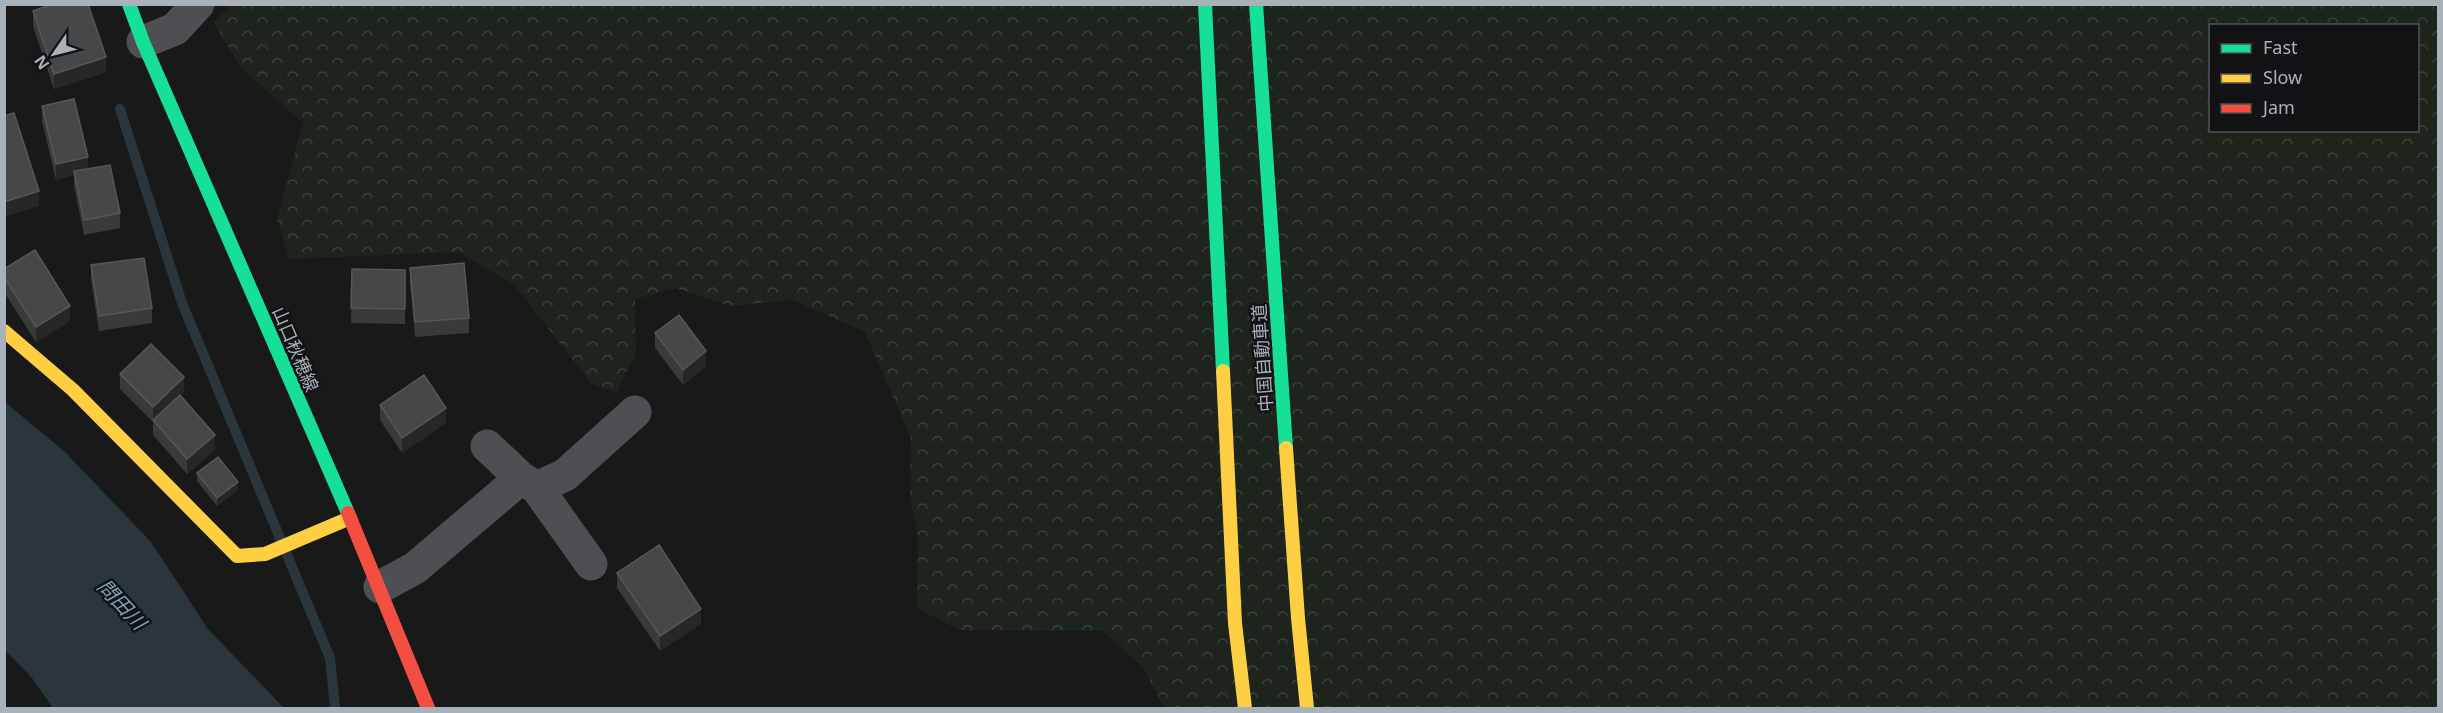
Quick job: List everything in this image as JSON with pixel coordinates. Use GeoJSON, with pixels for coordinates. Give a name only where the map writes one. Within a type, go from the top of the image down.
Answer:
{"type":"FeatureCollection","features":[{"type":"Feature","properties":{"kind":"main road","name":"山口秋穂線"},"geometry":{"type":"LineString","coordinates":[[129,4],[143,42],[380,587],[428,708]]}},
{"type":"Feature","properties":{"kind":"main road"},"geometry":{"type":"LineString","coordinates":[[1204,4],[1235,623],[1245,708]]}},
{"type":"Feature","properties":{"kind":"main road","name":"中国自動車道"},"geometry":{"type":"LineString","coordinates":[[1256,4],[1297,606],[1307,708]]}},
{"type":"Feature","properties":{"kind":"main road"},"geometry":{"type":"LineString","coordinates":[[4,331],[73,390],[237,556],[265,554],[350,518]]}},
{"type":"Feature","properties":{"kind":"street"},"geometry":{"type":"LineString","coordinates":[[143,42],[175,29],[198,4]]}},
{"type":"Feature","properties":{"kind":"street"},"geometry":{"type":"LineString","coordinates":[[380,587],[415,568],[529,483],[565,475],[635,412]]}},
{"type":"Feature","properties":{"kind":"street"},"geometry":{"type":"LineString","coordinates":[[488,446],[529,483],[591,564]]}},
{"type":"Feature","properties":{"kind":"green space"},"geometry":{"type":"Polygon","coordinates":[[[233,4],[2438,5],[2438,708],[1164,708],[1144,669],[1103,631],[959,630],[917,608],[918,537],[910,497],[911,439],[865,332],[793,300],[729,306],[676,288],[635,299],[636,352],[616,393],[591,383],[515,286],[460,252],[289,259],[277,219],[303,123],[242,69],[213,22],[233,4]]]}},
{"type":"Feature","properties":{"kind":"water","name":"問田川"},"geometry":{"type":"Polygon","coordinates":[[[5,402],[64,451],[151,542],[208,629],[284,708],[53,708],[32,678],[5,650],[5,402]]]}},
{"type":"Feature","properties":{"kind":"building"},"geometry":{"type":"Polygon","coordinates":[[[52,4],[88,4],[106,57],[54,74],[33,11],[52,4]]]}},
{"type":"Feature","properties":{"kind":"building"},"geometry":{"type":"Polygon","coordinates":[[[74,99],[88,157],[56,164],[42,106],[74,99]]]}},
{"type":"Feature","properties":{"kind":"building"},"geometry":{"type":"Polygon","coordinates":[[[14,113],[39,191],[4,202],[4,116],[14,113]]]}},
{"type":"Feature","properties":{"kind":"building"},"geometry":{"type":"Polygon","coordinates":[[[110,165],[120,213],[84,220],[74,171],[110,165]]]}},
{"type":"Feature","properties":{"kind":"building"},"geometry":{"type":"Polygon","coordinates":[[[35,250],[70,306],[36,327],[4,277],[4,269],[35,250]]]}},
{"type":"Feature","properties":{"kind":"building"},"geometry":{"type":"Polygon","coordinates":[[[144,258],[152,308],[99,316],[91,265],[144,258]]]}},
{"type":"Feature","properties":{"kind":"building"},"geometry":{"type":"Polygon","coordinates":[[[464,263],[469,318],[415,322],[410,268],[464,263]]]}},
{"type":"Feature","properties":{"kind":"building"},"geometry":{"type":"Polygon","coordinates":[[[352,269],[405,270],[405,309],[351,308],[352,269]]]}},
{"type":"Feature","properties":{"kind":"building"},"geometry":{"type":"Polygon","coordinates":[[[679,315],[706,351],[683,370],[655,333],[679,315]]]}},
{"type":"Feature","properties":{"kind":"building"},"geometry":{"type":"Polygon","coordinates":[[[151,344],[184,377],[153,407],[120,374],[151,344]]]}},
{"type":"Feature","properties":{"kind":"building"},"geometry":{"type":"Polygon","coordinates":[[[424,375],[446,408],[402,438],[380,405],[424,375]]]}},
{"type":"Feature","properties":{"kind":"building"},"geometry":{"type":"Polygon","coordinates":[[[180,395],[215,435],[187,459],[153,420],[180,395]]]}},
{"type":"Feature","properties":{"kind":"building"},"geometry":{"type":"Polygon","coordinates":[[[218,457],[238,482],[217,498],[197,473],[218,457]]]}},
{"type":"Feature","properties":{"kind":"building"},"geometry":{"type":"Polygon","coordinates":[[[659,545],[701,609],[660,636],[617,573],[659,545]]]}},
{"type":"Feature","properties":{"kind":"waterway"},"geometry":{"type":"LineString","coordinates":[[120,109],[182,303],[330,658],[335,708]]}},
{"type":"Feature","properties":{"kind":"traffic: fast"},"geometry":{"type":"LineString","coordinates":[[129,4],[143,42],[348,513]]}},
{"type":"Feature","properties":{"kind":"traffic: fast"},"geometry":{"type":"LineString","coordinates":[[1205,4],[1223,371]]}},
{"type":"Feature","properties":{"kind":"traffic: fast"},"geometry":{"type":"LineString","coordinates":[[1256,4],[1286,448]]}},
{"type":"Feature","properties":{"kind":"traffic: slow"},"geometry":{"type":"LineString","coordinates":[[4,331],[73,390],[237,556],[265,554],[350,518]]}},
{"type":"Feature","properties":{"kind":"traffic: slow"},"geometry":{"type":"LineString","coordinates":[[1223,371],[1235,623],[1245,708]]}},
{"type":"Feature","properties":{"kind":"traffic: slow"},"geometry":{"type":"LineString","coordinates":[[1286,448],[1307,708]]}},
{"type":"Feature","properties":{"kind":"traffic: jam"},"geometry":{"type":"LineString","coordinates":[[348,513],[428,708]]}}]}
